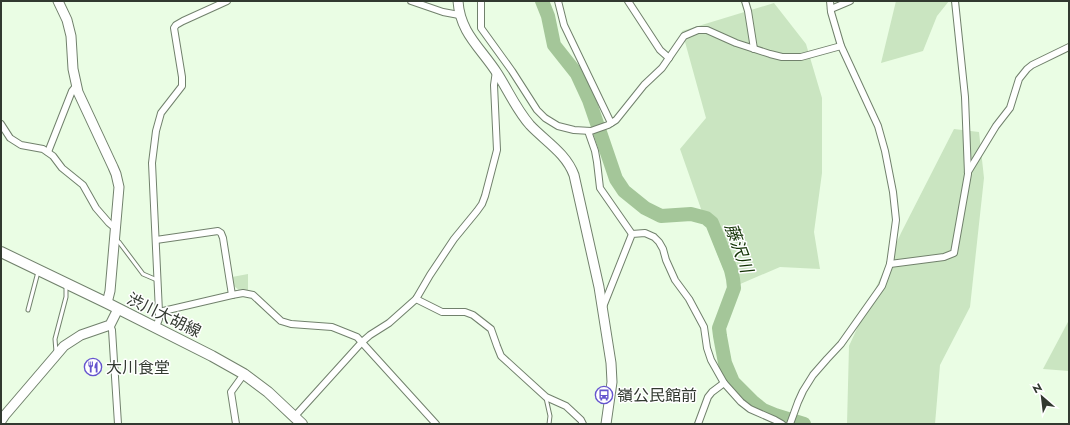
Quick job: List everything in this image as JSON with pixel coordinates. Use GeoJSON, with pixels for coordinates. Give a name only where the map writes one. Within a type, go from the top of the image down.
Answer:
{"type":"FeatureCollection","features":[{"type":"Feature","properties":{"kind":"main road","name":"渋川大胡線"},"geometry":{"type":"LineString","coordinates":[[1,252],[156,327],[244,374],[268,392],[302,424]]}},
{"type":"Feature","properties":{"kind":"street"},"geometry":{"type":"LineString","coordinates":[[58,1],[71,36],[73,69],[76,86],[81,100],[114,167],[118,180],[119,194],[116,228],[110,291],[107,303]]}},
{"type":"Feature","properties":{"kind":"street"},"geometry":{"type":"LineString","coordinates":[[156,327],[159,319],[159,312],[152,162],[156,131],[161,114],[182,86],[174,28],[182,21],[227,1]]}},
{"type":"Feature","properties":{"kind":"street"},"geometry":{"type":"LineString","coordinates":[[411,1],[443,12],[459,15]]}},
{"type":"Feature","properties":{"kind":"street"},"geometry":{"type":"LineString","coordinates":[[458,1],[459,15],[469,36],[496,71],[525,118],[566,160],[572,170],[599,287],[611,363],[612,382],[606,424]]}},
{"type":"Feature","properties":{"kind":"street"},"geometry":{"type":"LineString","coordinates":[[481,1],[482,28],[537,110],[545,118],[558,126],[574,130],[589,131],[610,124],[616,120],[644,85],[662,68],[684,36],[698,30],[707,30],[736,43],[770,54],[791,57],[801,57],[841,46]]}},
{"type":"Feature","properties":{"kind":"street"},"geometry":{"type":"LineString","coordinates":[[558,1],[564,25],[610,124]]}},
{"type":"Feature","properties":{"kind":"street"},"geometry":{"type":"LineString","coordinates":[[628,1],[660,50],[669,58]]}},
{"type":"Feature","properties":{"kind":"street"},"geometry":{"type":"LineString","coordinates":[[744,1],[748,11],[754,49]]}},
{"type":"Feature","properties":{"kind":"street"},"geometry":{"type":"LineString","coordinates":[[790,424],[803,391],[813,376],[841,344],[882,286],[890,264],[896,220],[893,192],[885,151],[878,126],[841,46],[830,1]]}},
{"type":"Feature","properties":{"kind":"street"},"geometry":{"type":"LineString","coordinates":[[831,9],[850,1]]}},
{"type":"Feature","properties":{"kind":"street"},"geometry":{"type":"LineString","coordinates":[[954,1],[965,97],[968,174]]}},
{"type":"Feature","properties":{"kind":"street"},"geometry":{"type":"LineString","coordinates":[[890,264],[944,257],[954,253],[968,174],[971,166],[996,126],[1010,108],[1019,78],[1032,65],[1069,47]]}},
{"type":"Feature","properties":{"kind":"street"},"geometry":{"type":"LineString","coordinates":[[295,416],[362,342],[370,335],[390,323],[416,299],[454,239],[478,211],[485,196],[497,150],[494,85],[496,71]]}},
{"type":"Feature","properties":{"kind":"street"},"geometry":{"type":"LineString","coordinates":[[48,152],[72,91],[76,86]]}},
{"type":"Feature","properties":{"kind":"street"},"geometry":{"type":"LineString","coordinates":[[1,124],[10,138],[21,145],[43,149],[53,156],[62,168],[83,185],[96,208],[109,223],[116,228]]}},
{"type":"Feature","properties":{"kind":"street"},"geometry":{"type":"LineString","coordinates":[[589,131],[595,151],[600,188],[632,234]]}},
{"type":"Feature","properties":{"kind":"street"},"geometry":{"type":"LineString","coordinates":[[156,240],[218,231],[223,238],[232,296]]}},
{"type":"Feature","properties":{"kind":"street"},"geometry":{"type":"LineString","coordinates":[[632,234],[645,233],[654,237],[659,242],[675,280],[689,299],[704,327],[707,348],[711,360],[724,383],[741,402],[750,409],[782,424]]}},
{"type":"Feature","properties":{"kind":"street"},"geometry":{"type":"LineString","coordinates":[[603,309],[632,234]]}},
{"type":"Feature","properties":{"kind":"street"},"geometry":{"type":"LineString","coordinates":[[159,312],[243,293],[253,295],[282,321],[291,324],[332,327],[354,335],[436,424]]}},
{"type":"Feature","properties":{"kind":"street"},"geometry":{"type":"LineString","coordinates":[[416,299],[442,312],[465,312],[473,315],[491,329],[501,356],[546,397],[566,406],[581,420],[583,424]]}},
{"type":"Feature","properties":{"kind":"street"},"geometry":{"type":"LineString","coordinates":[[118,309],[110,325],[113,345],[118,424]]}},
{"type":"Feature","properties":{"kind":"street"},"geometry":{"type":"LineString","coordinates":[[1,421],[64,346],[88,332],[110,325]]}},
{"type":"Feature","properties":{"kind":"street"},"geometry":{"type":"LineString","coordinates":[[236,424],[231,392],[244,374]]}},
{"type":"Feature","properties":{"kind":"street"},"geometry":{"type":"LineString","coordinates":[[698,424],[708,397],[724,383]]}},
{"type":"Feature","properties":{"kind":"lane"},"geometry":{"type":"LineString","coordinates":[[115,239],[119,242],[143,274],[157,280]]}},
{"type":"Feature","properties":{"kind":"lane"},"geometry":{"type":"LineString","coordinates":[[28,310],[39,270]]}},
{"type":"Feature","properties":{"kind":"lane"},"geometry":{"type":"LineString","coordinates":[[56,354],[55,339],[66,297],[66,283]]}},
{"type":"Feature","properties":{"kind":"lane"},"geometry":{"type":"LineString","coordinates":[[546,397],[550,416],[549,424]]}},
{"type":"Feature","properties":{"kind":"green space"},"geometry":{"type":"Polygon","coordinates":[[[896,1],[949,1],[937,16],[923,51],[881,63],[896,1]]]}},
{"type":"Feature","properties":{"kind":"green space"},"geometry":{"type":"Polygon","coordinates":[[[774,3],[806,44],[822,98],[822,173],[814,232],[820,269],[780,267],[731,288],[713,243],[680,149],[706,118],[682,31],[774,3]]]}},
{"type":"Feature","properties":{"kind":"green space"},"geometry":{"type":"Polygon","coordinates":[[[954,129],[979,132],[984,178],[970,307],[940,365],[935,424],[847,424],[849,346],[901,233],[954,129]]]}},
{"type":"Feature","properties":{"kind":"green space"},"geometry":{"type":"Polygon","coordinates":[[[248,274],[248,290],[239,290],[234,286],[232,277],[248,274]]]}},
{"type":"Feature","properties":{"kind":"green space"},"geometry":{"type":"Polygon","coordinates":[[[1069,320],[1069,371],[1043,369],[1069,320]]]}},
{"type":"Feature","properties":{"kind":"waterway","name":"藤沢川"},"geometry":{"type":"LineString","coordinates":[[542,1],[548,16],[554,45],[577,74],[589,100],[616,179],[624,191],[645,208],[661,216],[691,214],[706,218],[712,223],[731,270],[733,279],[734,288],[719,328],[725,363],[733,382],[763,410],[804,424]]}},
{"type":"Feature","properties":{"kind":"place","name":"大川食堂"},"geometry":{"type":"Point","coordinates":[93,367]}},
{"type":"Feature","properties":{"kind":"place","name":"嶺公民館前"},"geometry":{"type":"Point","coordinates":[604,395]}}]}
